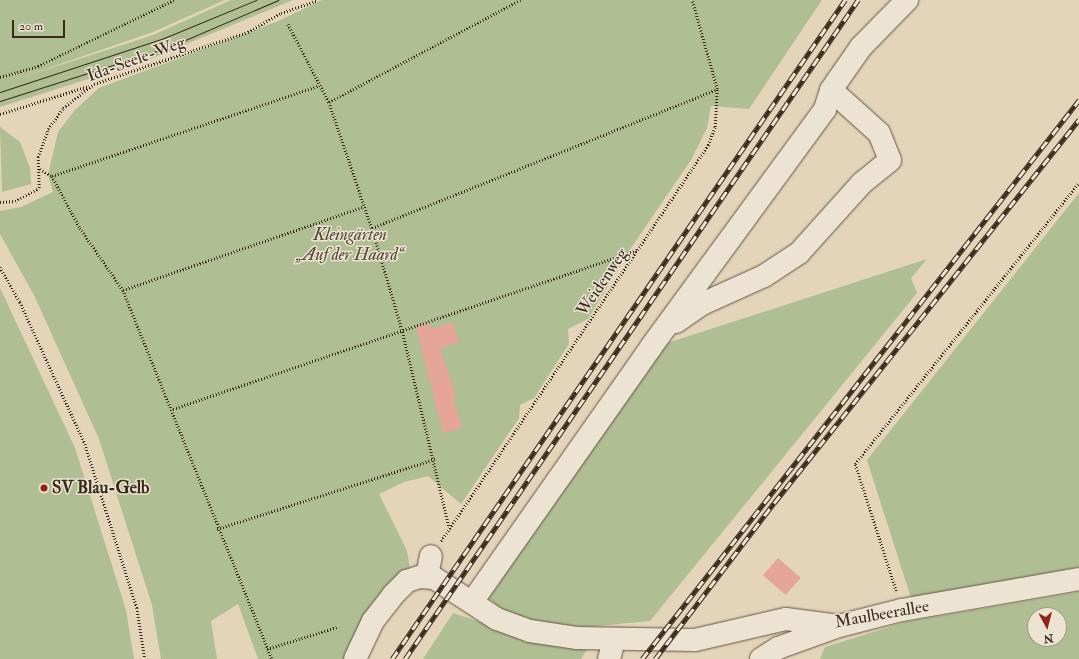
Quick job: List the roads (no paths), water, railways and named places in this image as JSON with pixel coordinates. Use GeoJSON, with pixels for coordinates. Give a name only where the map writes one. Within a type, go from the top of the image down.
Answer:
{"type":"FeatureCollection","features":[{"type":"Feature","properties":{"kind":"street"},"geometry":{"type":"LineString","coordinates":[[472,602],[663,332],[825,109],[831,90],[861,47],[907,0]]}},
{"type":"Feature","properties":{"kind":"street"},"geometry":{"type":"LineString","coordinates":[[663,332],[702,304],[764,276],[799,253],[862,183],[890,160],[879,133],[831,90]]}},
{"type":"Feature","properties":{"kind":"street","name":"Maulbeerallee"},"geometry":{"type":"LineString","coordinates":[[355,659],[373,621],[393,595],[407,581],[429,566],[472,602],[497,619],[530,631],[611,649],[695,640],[786,619],[839,626],[902,610],[1079,579]]}},
{"type":"Feature","properties":{"kind":"street"},"geometry":{"type":"LineString","coordinates":[[772,655],[839,626]]}},
{"type":"Feature","properties":{"kind":"tram line"},"geometry":{"type":"LineString","coordinates":[[0,92],[164,38],[256,0]]}},
{"type":"Feature","properties":{"kind":"tram line"},"geometry":{"type":"LineString","coordinates":[[0,101],[169,47],[278,0]]}},
{"type":"Feature","properties":{"kind":"railway"},"geometry":{"type":"LineString","coordinates":[[392,659],[845,0]]}},
{"type":"Feature","properties":{"kind":"railway"},"geometry":{"type":"LineString","coordinates":[[405,659],[858,0]]}},
{"type":"Feature","properties":{"kind":"railway"},"geometry":{"type":"LineString","coordinates":[[642,659],[1079,100]]}},
{"type":"Feature","properties":{"kind":"railway"},"geometry":{"type":"LineString","coordinates":[[655,659],[774,503],[1079,119]]}},
{"type":"Feature","properties":{"kind":"place","name":"SV Blau-Gelb"},"geometry":{"type":"Point","coordinates":[44,488]}},
{"type":"Feature","properties":{"kind":"park label","name":"Kleingärten „Auf der Haard“"},"geometry":{"type":"Point","coordinates":[350,245]}}]}
